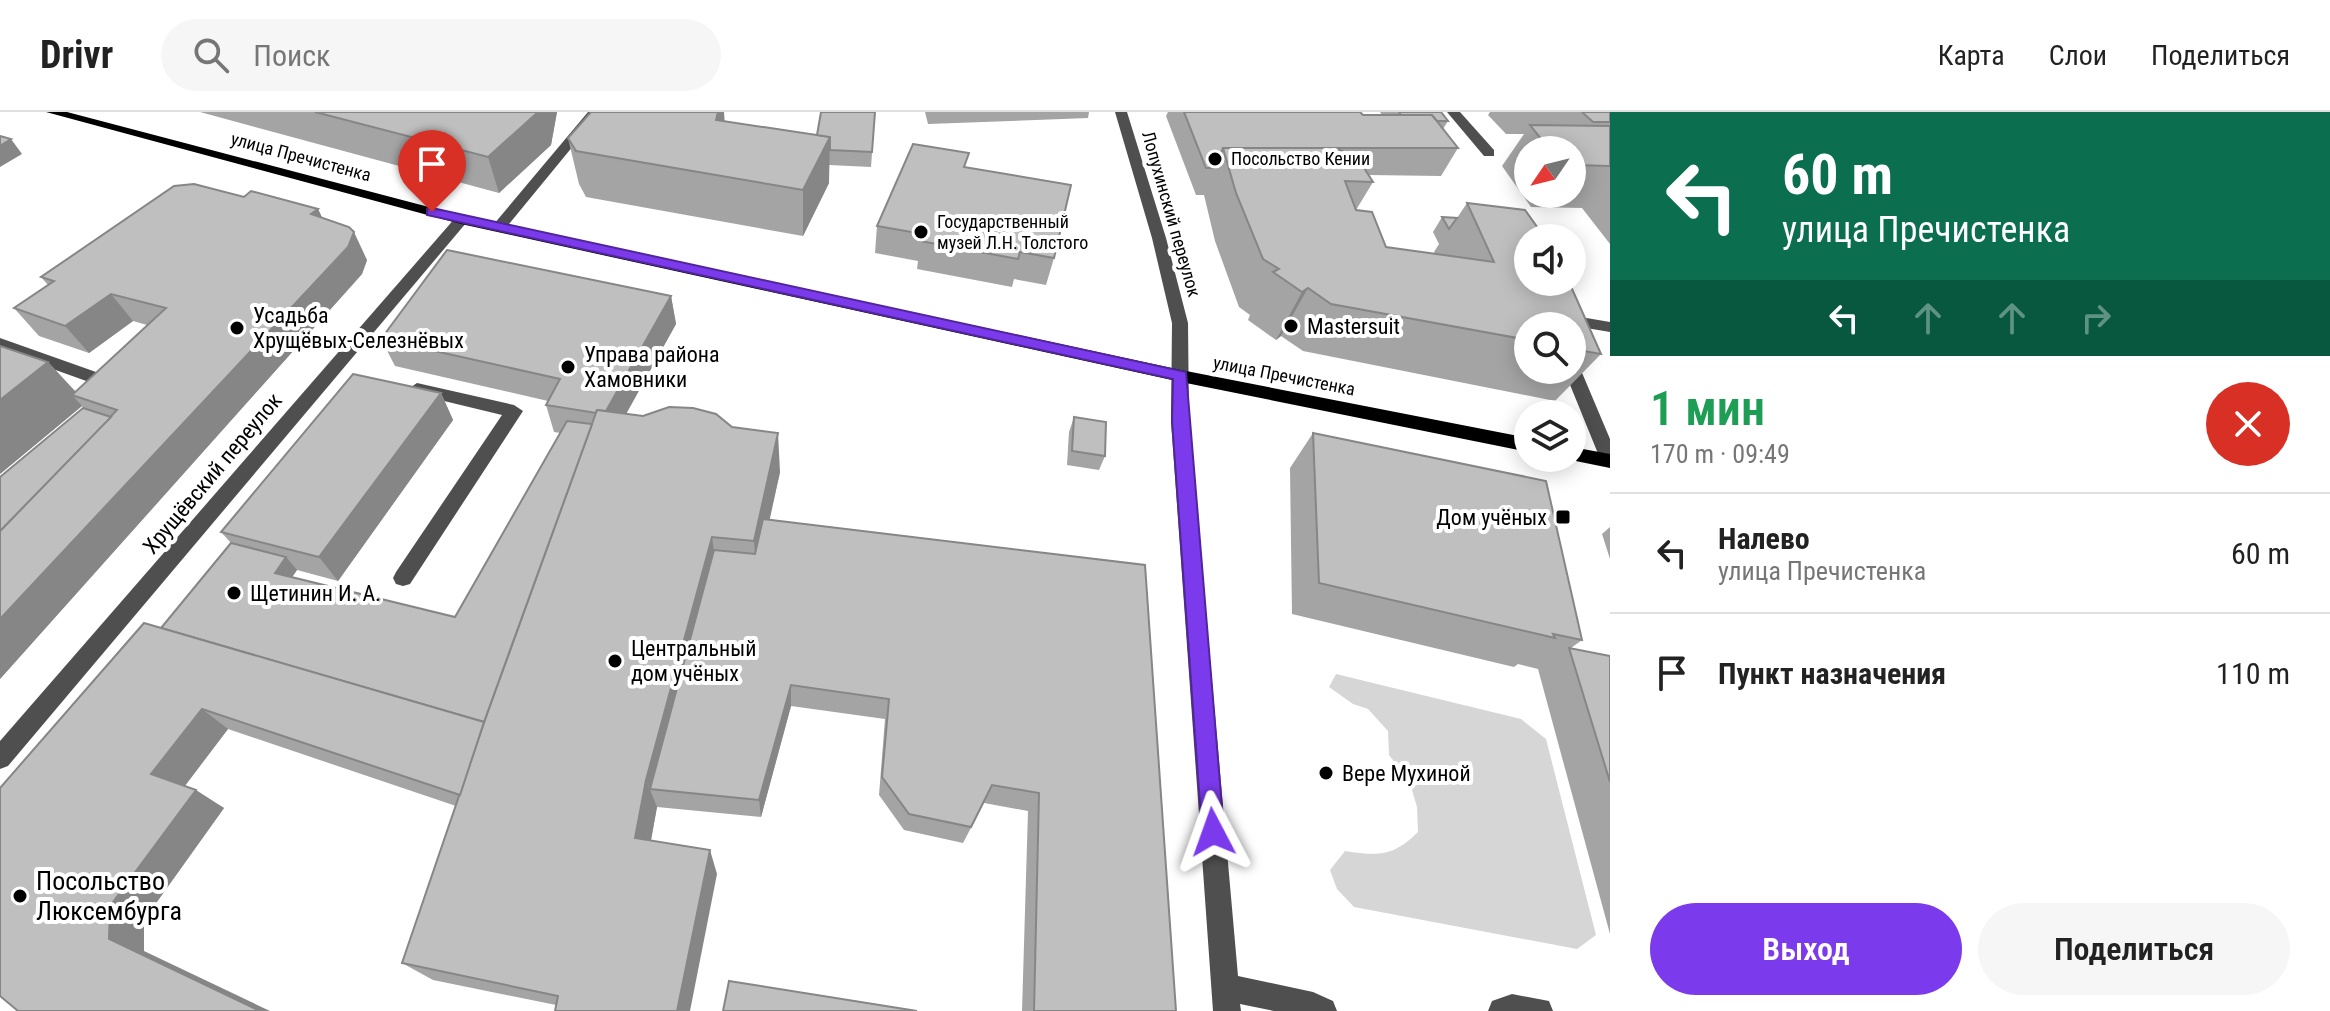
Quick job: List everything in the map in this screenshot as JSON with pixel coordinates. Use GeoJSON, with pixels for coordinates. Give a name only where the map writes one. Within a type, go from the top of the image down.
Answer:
{"type":"FeatureCollection","features":[{"type":"Feature","properties":{"kind":"main road","name":"улица Пречистенка"},"geometry":{"type":"LineString","coordinates":[[52,112],[461,220],[1181,376],[1514,442]]}},
{"type":"Feature","properties":{"kind":"main road"},"geometry":{"type":"LineString","coordinates":[[1586,457],[1610,461]]}},
{"type":"Feature","properties":{"kind":"street","name":"Лопухинский переулок"},"geometry":{"type":"LineString","coordinates":[[1121,112],[1173,289],[1180,323],[1180,421],[1226,999]]}},
{"type":"Feature","properties":{"kind":"street"},"geometry":{"type":"LineString","coordinates":[[1453,112],[1489,153]]}},
{"type":"Feature","properties":{"kind":"street"},"geometry":{"type":"LineString","coordinates":[[499,227],[599,115]]}},
{"type":"Feature","properties":{"kind":"street","name":"Хрущёвский переулок"},"geometry":{"type":"LineString","coordinates":[[0,758],[461,220]]}},
{"type":"Feature","properties":{"kind":"street"},"geometry":{"type":"LineString","coordinates":[[1586,323],[1610,327]]}},
{"type":"Feature","properties":{"kind":"street"},"geometry":{"type":"LineString","coordinates":[[0,344],[95,378],[127,379],[136,371]]}},
{"type":"Feature","properties":{"kind":"street"},"geometry":{"type":"LineString","coordinates":[[331,370],[358,376]]}},
{"type":"Feature","properties":{"kind":"street"},"geometry":{"type":"LineString","coordinates":[[1579,384],[1610,461]]}},
{"type":"Feature","properties":{"kind":"street"},"geometry":{"type":"LineString","coordinates":[[398,385],[514,411],[403,578]]}},
{"type":"Feature","properties":{"kind":"street"},"geometry":{"type":"LineString","coordinates":[[1226,999],[1313,1006],[1323,1011]]}},
{"type":"Feature","properties":{"kind":"street"},"geometry":{"type":"LineString","coordinates":[[1502,1011],[1512,1008],[1539,1011]]}},
{"type":"Feature","properties":{"kind":"shaded area"},"geometry":{"type":"Polygon","coordinates":[[[1336,674],[1521,719],[1546,739],[1596,935],[1577,949],[1354,907],[1337,889],[1330,870],[1345,851],[1384,853],[1401,846],[1418,832],[1417,807],[1409,780],[1389,755],[1388,731],[1368,709],[1353,704],[1329,687],[1336,674]]]}},
{"type":"Feature","properties":{"kind":"building"},"geometry":{"type":"Polygon","coordinates":[[[315,112],[538,112],[488,157],[315,112]]]}},
{"type":"Feature","properties":{"kind":"building"},"geometry":{"type":"Polygon","coordinates":[[[591,112],[718,112],[716,120],[830,137],[803,190],[576,151],[568,138],[591,112]]]}},
{"type":"Feature","properties":{"kind":"building"},"geometry":{"type":"Polygon","coordinates":[[[821,112],[875,112],[872,152],[830,150],[830,137],[817,135],[821,112]]]}},
{"type":"Feature","properties":{"kind":"building"},"geometry":{"type":"Polygon","coordinates":[[[1184,112],[1432,115],[1458,148],[1223,148],[1215,168],[1206,168],[1184,112]]]}},
{"type":"Feature","properties":{"kind":"building"},"geometry":{"type":"Polygon","coordinates":[[[1399,112],[1441,112],[1448,121],[1437,121],[1432,115],[1401,115],[1399,112]]]}},
{"type":"Feature","properties":{"kind":"building"},"geometry":{"type":"Polygon","coordinates":[[[1582,112],[1610,112],[1610,122],[1593,122],[1582,112]]]}},
{"type":"Feature","properties":{"kind":"building"},"geometry":{"type":"Polygon","coordinates":[[[1530,125],[1610,126],[1610,166],[1586,165],[1586,136],[1539,136],[1530,125]]]}},
{"type":"Feature","properties":{"kind":"building"},"geometry":{"type":"Polygon","coordinates":[[[0,136],[11,139],[0,146],[0,136]]]}},
{"type":"Feature","properties":{"kind":"building"},"geometry":{"type":"Polygon","coordinates":[[[913,144],[969,153],[964,167],[1071,185],[1054,258],[1020,252],[1018,259],[920,241],[923,234],[877,226],[913,144]]]}},
{"type":"Feature","properties":{"kind":"building"},"geometry":{"type":"Polygon","coordinates":[[[1223,148],[1335,148],[1357,157],[1373,182],[1345,181],[1356,210],[1372,212],[1386,247],[1494,262],[1467,203],[1525,210],[1535,224],[1514,224],[1514,296],[1575,296],[1582,312],[1514,312],[1514,337],[1331,304],[1308,288],[1302,292],[1273,272],[1279,269],[1263,259],[1236,193],[1223,148]]]}},
{"type":"Feature","properties":{"kind":"building"},"geometry":{"type":"Polygon","coordinates":[[[194,184],[244,197],[251,191],[318,209],[311,214],[349,227],[354,232],[348,247],[0,619],[0,531],[117,410],[72,395],[166,308],[111,294],[65,326],[14,308],[54,281],[41,277],[174,186],[194,184]]]}},
{"type":"Feature","properties":{"kind":"building"},"geometry":{"type":"Polygon","coordinates":[[[1442,217],[1457,218],[1449,229],[1442,217]]]}},
{"type":"Feature","properties":{"kind":"building"},"geometry":{"type":"Polygon","coordinates":[[[447,250],[671,296],[606,411],[597,410],[596,413],[546,405],[560,379],[381,339],[447,250]]]}},
{"type":"Feature","properties":{"kind":"building"},"geometry":{"type":"Polygon","coordinates":[[[1586,320],[1601,354],[1586,351],[1586,320]]]}},
{"type":"Feature","properties":{"kind":"building"},"geometry":{"type":"Polygon","coordinates":[[[0,346],[48,362],[0,400],[0,346]]]}},
{"type":"Feature","properties":{"kind":"building"},"geometry":{"type":"Polygon","coordinates":[[[353,374],[441,393],[319,557],[221,532],[353,374]]]}},
{"type":"Feature","properties":{"kind":"building","name":"Центральный дом учёных"},"geometry":{"type":"Polygon","coordinates":[[[669,407],[693,408],[716,414],[732,427],[778,433],[754,541],[712,537],[646,780],[635,838],[710,850],[677,1011],[555,1011],[558,996],[402,963],[487,714],[597,410],[643,416],[669,407]]]}},
{"type":"Feature","properties":{"kind":"building"},"geometry":{"type":"Polygon","coordinates":[[[83,408],[111,417],[0,531],[0,477],[83,408]]]}},
{"type":"Feature","properties":{"kind":"building"},"geometry":{"type":"Polygon","coordinates":[[[1074,417],[1106,422],[1105,456],[1072,451],[1074,417]]]}},
{"type":"Feature","properties":{"kind":"building"},"geometry":{"type":"Polygon","coordinates":[[[567,421],[592,424],[484,722],[161,628],[231,543],[286,557],[275,573],[455,617],[567,421]]]}},
{"type":"Feature","properties":{"kind":"building"},"geometry":{"type":"Polygon","coordinates":[[[1313,433],[1546,481],[1582,640],[1553,634],[1555,638],[1319,583],[1313,433]]]}},
{"type":"Feature","properties":{"kind":"building"},"geometry":{"type":"Polygon","coordinates":[[[763,519],[1145,565],[1176,1011],[1034,1011],[1039,793],[992,785],[971,827],[909,814],[882,777],[889,699],[791,685],[759,800],[650,789],[714,550],[755,554],[763,519]]]}},
{"type":"Feature","properties":{"kind":"building"},"geometry":{"type":"Polygon","coordinates":[[[144,623],[484,722],[460,795],[202,709],[151,774],[196,790],[110,906],[109,939],[260,1011],[18,1011],[0,996],[0,788],[144,623]]]}},
{"type":"Feature","properties":{"kind":"building"},"geometry":{"type":"Polygon","coordinates":[[[1569,648],[1610,656],[1610,782],[1569,648]]]}},
{"type":"Feature","properties":{"kind":"building"},"geometry":{"type":"Polygon","coordinates":[[[729,981],[917,1011],[723,1011],[729,981]]]}},
{"type":"Feature","properties":{"kind":"place","name":"Посольство Кении"},"geometry":{"type":"Point","coordinates":[1215,159]}},
{"type":"Feature","properties":{"kind":"place","name":"Государственный музей Л.Н. Толстого"},"geometry":{"type":"Point","coordinates":[921,232]}},
{"type":"Feature","properties":{"kind":"place","name":"Mastersuit"},"geometry":{"type":"Point","coordinates":[1291,326]}},
{"type":"Feature","properties":{"kind":"place","name":"Усадьба Хрущёвых-Селезнёвых"},"geometry":{"type":"Point","coordinates":[237,328]}},
{"type":"Feature","properties":{"kind":"place","name":"Управа района Хамовники"},"geometry":{"type":"Point","coordinates":[568,367]}},
{"type":"Feature","properties":{"kind":"place","name":"Дом учёных"},"geometry":{"type":"Point","coordinates":[1563,517]}},
{"type":"Feature","properties":{"kind":"place","name":"Щетинин И. А."},"geometry":{"type":"Point","coordinates":[234,593]}},
{"type":"Feature","properties":{"kind":"place","name":"Центральный дом учёных"},"geometry":{"type":"Point","coordinates":[615,661]}},
{"type":"Feature","properties":{"kind":"place","name":"Вере Мухиной"},"geometry":{"type":"Point","coordinates":[1326,773]}},
{"type":"Feature","properties":{"kind":"place","name":"Посольство Люксембурга"},"geometry":{"type":"Point","coordinates":[20,896]}},
{"type":"Feature","properties":{"kind":"route"},"geometry":{"type":"LineString","coordinates":[[432,212],[1181,376],[1180,421],[1213,832]]}}]}
